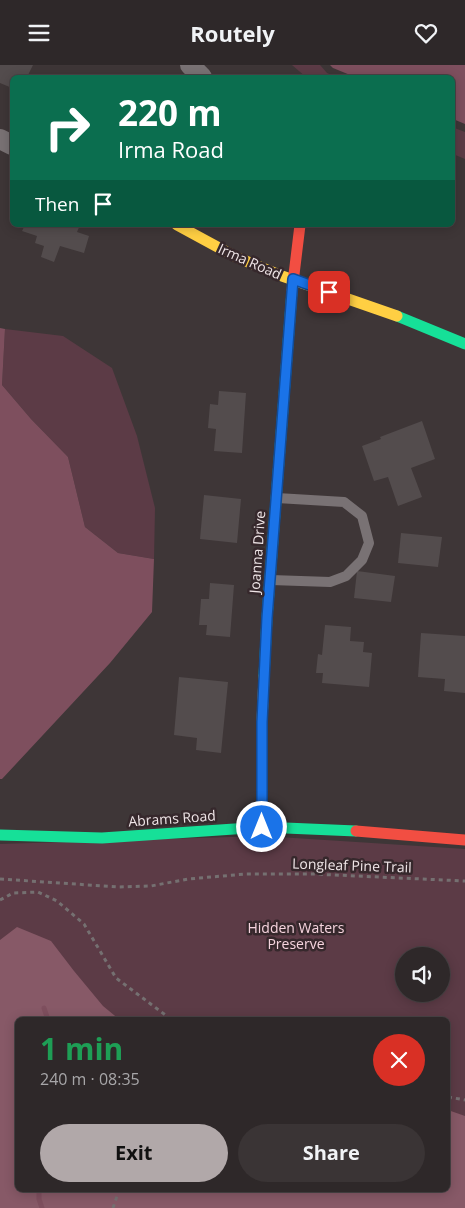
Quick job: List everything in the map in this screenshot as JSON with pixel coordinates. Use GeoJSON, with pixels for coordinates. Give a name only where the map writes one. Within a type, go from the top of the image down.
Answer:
{"type":"FeatureCollection","features":[{"type":"Feature","properties":{"kind":"street"},"geometry":{"type":"LineString","coordinates":[[190,65],[200,75]]}},
{"type":"Feature","properties":{"kind":"street","name":"Irma Road"},"geometry":{"type":"LineString","coordinates":[[181,227],[236,257],[418,323],[465,344]]}},
{"type":"Feature","properties":{"kind":"street","name":"Joanna Drive"},"geometry":{"type":"LineString","coordinates":[[262,827],[262,722],[270,580],[293,279],[300,227]]}},
{"type":"Feature","properties":{"kind":"street","name":"Abrams Road"},"geometry":{"type":"LineString","coordinates":[[0,835],[102,838],[262,827],[332,829],[465,840]]}},
{"type":"Feature","properties":{"kind":"lane"},"geometry":{"type":"LineString","coordinates":[[270,580],[330,582],[346,576],[362,560],[369,543],[362,516],[344,502],[276,498]]}},
{"type":"Feature","properties":{"kind":"path","name":"Longleaf Pine Trail"},"geometry":{"type":"LineString","coordinates":[[0,879],[119,887],[151,886],[188,879],[246,874],[313,873],[465,881]]}},
{"type":"Feature","properties":{"kind":"path"},"geometry":{"type":"LineString","coordinates":[[0,900],[14,893],[38,892],[56,901],[84,924],[116,978],[168,1017]]}},
{"type":"Feature","properties":{"kind":"path"},"geometry":{"type":"LineString","coordinates":[[450,1097],[465,1100]]}},
{"type":"Feature","properties":{"kind":"path"},"geometry":{"type":"LineString","coordinates":[[113,1208],[117,1192]]}},
{"type":"Feature","properties":{"kind":"green space"},"geometry":{"type":"Polygon","coordinates":[[[292,65],[320,65],[332,75],[304,75],[292,65]]]}},
{"type":"Feature","properties":{"kind":"green space"},"geometry":{"type":"Polygon","coordinates":[[[455,128],[465,132],[465,159],[455,155],[455,128]]]}},
{"type":"Feature","properties":{"kind":"green space"},"geometry":{"type":"Polygon","coordinates":[[[5,329],[63,336],[112,368],[137,436],[155,508],[154,559],[118,553],[85,527],[68,457],[31,419],[2,385],[5,329]]]}},
{"type":"Feature","properties":{"kind":"green space","name":"Hidden Waters Preserve"},"geometry":{"type":"Polygon","coordinates":[[[263,836],[465,849],[465,1208],[0,1208],[0,844],[263,836]]]}},
{"type":"Feature","properties":{"kind":"shaded area"},"geometry":{"type":"Polygon","coordinates":[[[330,65],[465,65],[465,124],[455,120],[455,75],[350,75],[330,65]]]}},
{"type":"Feature","properties":{"kind":"shaded area"},"geometry":{"type":"Polygon","coordinates":[[[0,328],[5,329],[2,385],[31,419],[68,457],[85,527],[118,553],[154,559],[152,612],[110,663],[2,779],[0,779],[0,328]]]}},
{"type":"Feature","properties":{"kind":"shaded area"},"geometry":{"type":"Polygon","coordinates":[[[17,927],[51,941],[103,1006],[116,1017],[15,1017],[15,1192],[450,1192],[450,1111],[465,1116],[465,1208],[0,1208],[0,940],[17,927]]]}},
{"type":"Feature","properties":{"kind":"building"},"geometry":{"type":"Polygon","coordinates":[[[0,65],[33,65],[28,75],[10,75],[10,87],[0,83],[0,65]]]}},
{"type":"Feature","properties":{"kind":"building"},"geometry":{"type":"Polygon","coordinates":[[[24,227],[79,227],[77,232],[89,236],[84,253],[60,246],[54,262],[41,257],[44,246],[35,243],[37,236],[22,231],[24,227]]]}},
{"type":"Feature","properties":{"kind":"building"},"geometry":{"type":"Polygon","coordinates":[[[219,391],[246,393],[242,453],[214,451],[216,429],[208,428],[210,404],[218,405],[219,391]]]}},
{"type":"Feature","properties":{"kind":"building"},"geometry":{"type":"Polygon","coordinates":[[[422,421],[435,459],[411,468],[422,497],[398,506],[388,477],[374,481],[362,446],[422,421]]]}},
{"type":"Feature","properties":{"kind":"building"},"geometry":{"type":"Polygon","coordinates":[[[204,495],[241,499],[237,543],[200,539],[204,495]]]}},
{"type":"Feature","properties":{"kind":"building"},"geometry":{"type":"Polygon","coordinates":[[[401,533],[442,537],[438,567],[398,563],[401,533]]]}},
{"type":"Feature","properties":{"kind":"building"},"geometry":{"type":"Polygon","coordinates":[[[357,571],[395,576],[391,602],[354,598],[357,571]]]}},
{"type":"Feature","properties":{"kind":"building"},"geometry":{"type":"Polygon","coordinates":[[[210,583],[234,585],[230,637],[206,635],[207,625],[199,625],[201,599],[209,599],[210,583]]]}},
{"type":"Feature","properties":{"kind":"building"},"geometry":{"type":"Polygon","coordinates":[[[325,625],[351,627],[350,641],[364,642],[363,652],[372,653],[369,687],[322,683],[323,673],[316,673],[318,654],[322,655],[325,625]]]}},
{"type":"Feature","properties":{"kind":"building"},"geometry":{"type":"Polygon","coordinates":[[[421,633],[465,636],[465,693],[444,691],[445,679],[418,677],[421,633]]]}},
{"type":"Feature","properties":{"kind":"building"},"geometry":{"type":"Polygon","coordinates":[[[179,677],[228,682],[221,753],[196,750],[197,738],[174,735],[179,677]]]}},
{"type":"Feature","properties":{"kind":"waterway"},"geometry":{"type":"LineString","coordinates":[[44,1008],[47,1017]]}},
{"type":"Feature","properties":{"kind":"waterway"},"geometry":{"type":"LineString","coordinates":[[39,1192],[42,1208]]}},
{"type":"Feature","properties":{"kind":"traffic: fast"},"geometry":{"type":"LineString","coordinates":[[264,676],[292,291]]}},
{"type":"Feature","properties":{"kind":"traffic: fast"},"geometry":{"type":"LineString","coordinates":[[397,316],[465,344]]}},
{"type":"Feature","properties":{"kind":"traffic: fast"},"geometry":{"type":"LineString","coordinates":[[0,835],[102,838],[262,827],[356,831]]}},
{"type":"Feature","properties":{"kind":"traffic: slow"},"geometry":{"type":"LineString","coordinates":[[181,227],[236,257],[282,276],[397,316]]}},
{"type":"Feature","properties":{"kind":"traffic: slow"},"geometry":{"type":"LineString","coordinates":[[262,827],[264,676]]}},
{"type":"Feature","properties":{"kind":"traffic: jam"},"geometry":{"type":"LineString","coordinates":[[292,291],[300,227]]}},
{"type":"Feature","properties":{"kind":"traffic: jam"},"geometry":{"type":"LineString","coordinates":[[356,831],[465,840]]}},
{"type":"Feature","properties":{"kind":"route"},"geometry":{"type":"LineString","coordinates":[[262,827],[262,722],[267,618],[293,279],[329,292]]}}]}
